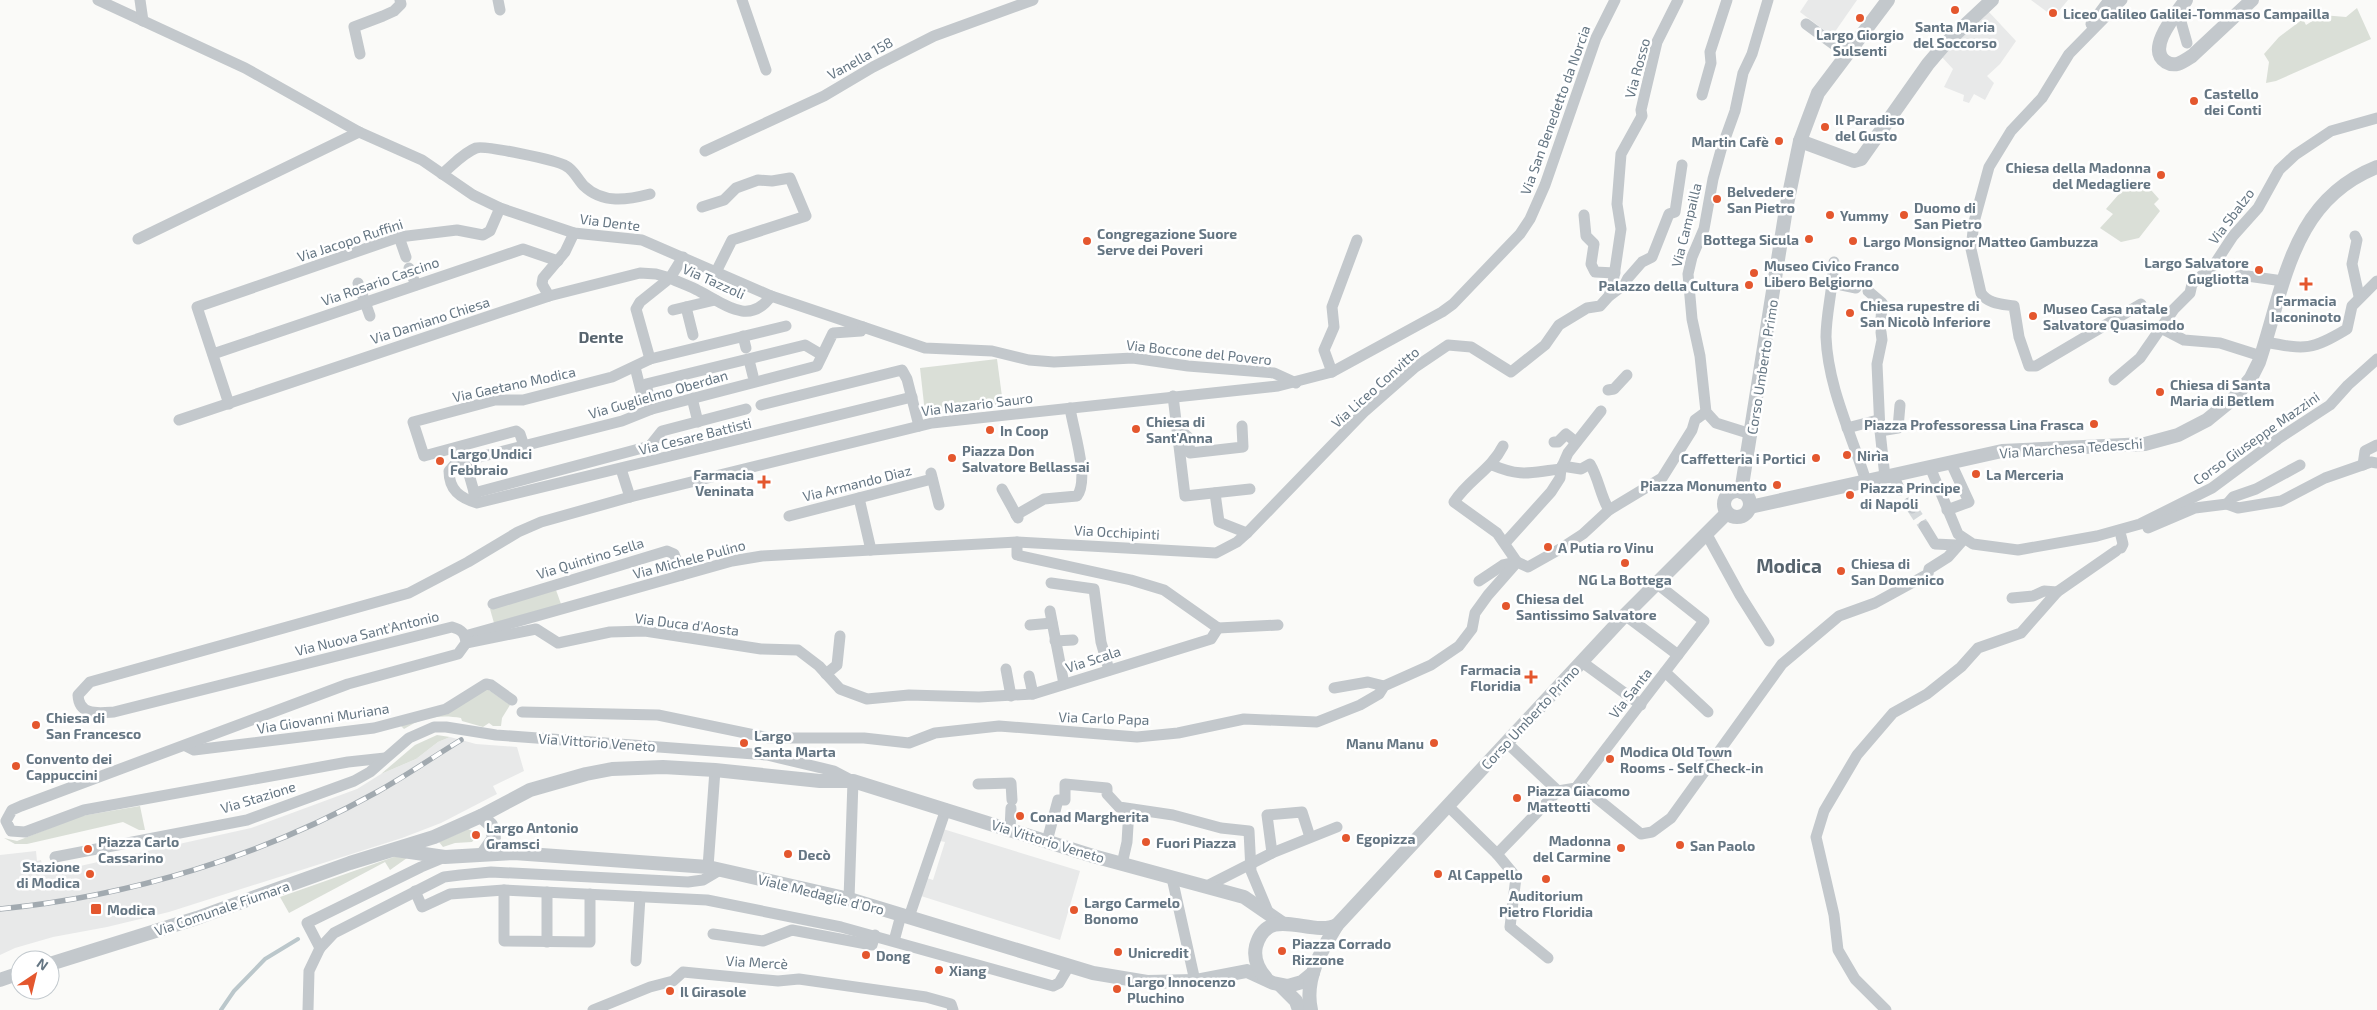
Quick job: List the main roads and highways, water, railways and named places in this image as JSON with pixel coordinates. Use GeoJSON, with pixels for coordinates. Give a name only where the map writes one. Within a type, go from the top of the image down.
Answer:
{"type":"FeatureCollection","features":[{"type":"Feature","properties":{"kind":"waterway"},"geometry":{"type":"LineString","coordinates":[[221,1010],[234,991],[265,959],[298,939]]}},
{"type":"Feature","properties":{"kind":"tunnel"},"geometry":{"type":"LineString","coordinates":[[1912,508],[1924,526]]}},
{"type":"Feature","properties":{"kind":"railway"},"geometry":{"type":"LineString","coordinates":[[0,909],[49,903],[147,883],[195,870],[242,854],[333,815],[388,786],[461,740]]}},
{"type":"Feature","properties":{"kind":"place","name":"Santa Maria del Soccorso"},"geometry":{"type":"Point","coordinates":[1955,10]}},
{"type":"Feature","properties":{"kind":"place","name":"Liceo Galileo Galilei-Tommaso Campailla"},"geometry":{"type":"Point","coordinates":[2053,13]}},
{"type":"Feature","properties":{"kind":"place","name":"Largo Giorgio Sulsenti"},"geometry":{"type":"Point","coordinates":[1860,18]}},
{"type":"Feature","properties":{"kind":"place","name":"Castello dei Conti"},"geometry":{"type":"Point","coordinates":[2194,101]}},
{"type":"Feature","properties":{"kind":"place","name":"Il Paradiso del Gusto"},"geometry":{"type":"Point","coordinates":[1825,127]}},
{"type":"Feature","properties":{"kind":"place","name":"Martin Cafè"},"geometry":{"type":"Point","coordinates":[1779,141]}},
{"type":"Feature","properties":{"kind":"place","name":"Chiesa della Madonna del Medagliere"},"geometry":{"type":"Point","coordinates":[2161,175]}},
{"type":"Feature","properties":{"kind":"place","name":"Belvedere San Pietro"},"geometry":{"type":"Point","coordinates":[1717,199]}},
{"type":"Feature","properties":{"kind":"place","name":"Yummy"},"geometry":{"type":"Point","coordinates":[1830,215]}},
{"type":"Feature","properties":{"kind":"place","name":"Duomo di San Pietro"},"geometry":{"type":"Point","coordinates":[1904,215]}},
{"type":"Feature","properties":{"kind":"place","name":"Bottega Sicula"},"geometry":{"type":"Point","coordinates":[1809,239]}},
{"type":"Feature","properties":{"kind":"place","name":"Congregazione Suore Serve dei Poveri"},"geometry":{"type":"Point","coordinates":[1087,241]}},
{"type":"Feature","properties":{"kind":"place","name":"Largo Monsignor Matteo Gambuzza"},"geometry":{"type":"Point","coordinates":[1853,241]}},
{"type":"Feature","properties":{"kind":"place","name":"Largo Salvatore Gugliotta"},"geometry":{"type":"Point","coordinates":[2259,270]}},
{"type":"Feature","properties":{"kind":"place","name":"Museo Civico Franco Libero Belgiorno"},"geometry":{"type":"Point","coordinates":[1754,273]}},
{"type":"Feature","properties":{"kind":"place","name":"Farmacia Iaconinoto"},"geometry":{"type":"Point","coordinates":[2306,284]}},
{"type":"Feature","properties":{"kind":"place","name":"Palazzo della Cultura"},"geometry":{"type":"Point","coordinates":[1749,285]}},
{"type":"Feature","properties":{"kind":"place","name":"Chiesa rupestre di San Nicolò Inferiore"},"geometry":{"type":"Point","coordinates":[1850,313]}},
{"type":"Feature","properties":{"kind":"place","name":"Museo Casa natale Salvatore Quasimodo"},"geometry":{"type":"Point","coordinates":[2033,316]}},
{"type":"Feature","properties":{"kind":"place","name":"Chiesa di Santa Maria di Betlem"},"geometry":{"type":"Point","coordinates":[2160,392]}},
{"type":"Feature","properties":{"kind":"place","name":"Piazza Professoressa Lina Frasca"},"geometry":{"type":"Point","coordinates":[2094,424]}},
{"type":"Feature","properties":{"kind":"place","name":"Chiesa di Sant'Anna"},"geometry":{"type":"Point","coordinates":[1136,429]}},
{"type":"Feature","properties":{"kind":"place","name":"In Coop"},"geometry":{"type":"Point","coordinates":[990,430]}},
{"type":"Feature","properties":{"kind":"place","name":"Nirìa"},"geometry":{"type":"Point","coordinates":[1847,455]}},
{"type":"Feature","properties":{"kind":"place","name":"Piazza Don Salvatore Bellassai"},"geometry":{"type":"Point","coordinates":[952,458]}},
{"type":"Feature","properties":{"kind":"place","name":"Caffetteria i Portici"},"geometry":{"type":"Point","coordinates":[1816,458]}},
{"type":"Feature","properties":{"kind":"place","name":"Largo Undici Febbraio"},"geometry":{"type":"Point","coordinates":[440,461]}},
{"type":"Feature","properties":{"kind":"place","name":"La Merceria"},"geometry":{"type":"Point","coordinates":[1976,474]}},
{"type":"Feature","properties":{"kind":"place","name":"Farmacia Veninata"},"geometry":{"type":"Point","coordinates":[764,482]}},
{"type":"Feature","properties":{"kind":"place","name":"Piazza Monumento"},"geometry":{"type":"Point","coordinates":[1777,485]}},
{"type":"Feature","properties":{"kind":"place","name":"Piazza Principe di Napoli"},"geometry":{"type":"Point","coordinates":[1850,495]}},
{"type":"Feature","properties":{"kind":"place","name":"A Putia ro Vinu"},"geometry":{"type":"Point","coordinates":[1548,547]}},
{"type":"Feature","properties":{"kind":"place","name":"NG La Bottega"},"geometry":{"type":"Point","coordinates":[1625,563]}},
{"type":"Feature","properties":{"kind":"place","name":"Chiesa di San Domenico"},"geometry":{"type":"Point","coordinates":[1841,571]}},
{"type":"Feature","properties":{"kind":"place","name":"Chiesa del Santissimo Salvatore"},"geometry":{"type":"Point","coordinates":[1506,606]}},
{"type":"Feature","properties":{"kind":"place","name":"Farmacia Floridia"},"geometry":{"type":"Point","coordinates":[1531,677]}},
{"type":"Feature","properties":{"kind":"place","name":"Chiesa di San Francesco"},"geometry":{"type":"Point","coordinates":[36,725]}},
{"type":"Feature","properties":{"kind":"place","name":"Largo Santa Marta"},"geometry":{"type":"Point","coordinates":[744,743]}},
{"type":"Feature","properties":{"kind":"place","name":"Manu Manu"},"geometry":{"type":"Point","coordinates":[1434,743]}},
{"type":"Feature","properties":{"kind":"place","name":"Modica Old Town Rooms - Self Check-in"},"geometry":{"type":"Point","coordinates":[1610,759]}},
{"type":"Feature","properties":{"kind":"place","name":"Convento dei Cappuccini"},"geometry":{"type":"Point","coordinates":[16,766]}},
{"type":"Feature","properties":{"kind":"place","name":"Piazza Giacomo Matteotti"},"geometry":{"type":"Point","coordinates":[1517,798]}},
{"type":"Feature","properties":{"kind":"place","name":"Conad Margherita"},"geometry":{"type":"Point","coordinates":[1020,816]}},
{"type":"Feature","properties":{"kind":"place","name":"Largo Antonio Gramsci"},"geometry":{"type":"Point","coordinates":[476,835]}},
{"type":"Feature","properties":{"kind":"place","name":"Egopizza"},"geometry":{"type":"Point","coordinates":[1346,838]}},
{"type":"Feature","properties":{"kind":"place","name":"Fuori Piazza"},"geometry":{"type":"Point","coordinates":[1146,842]}},
{"type":"Feature","properties":{"kind":"place","name":"San Paolo"},"geometry":{"type":"Point","coordinates":[1680,845]}},
{"type":"Feature","properties":{"kind":"place","name":"Madonna del Carmine"},"geometry":{"type":"Point","coordinates":[1621,848]}},
{"type":"Feature","properties":{"kind":"place","name":"Piazza Carlo Cassarino"},"geometry":{"type":"Point","coordinates":[88,849]}},
{"type":"Feature","properties":{"kind":"place","name":"Decò"},"geometry":{"type":"Point","coordinates":[788,854]}},
{"type":"Feature","properties":{"kind":"place","name":"Stazione di Modica"},"geometry":{"type":"Point","coordinates":[90,874]}},
{"type":"Feature","properties":{"kind":"place","name":"Al Cappello"},"geometry":{"type":"Point","coordinates":[1438,874]}},
{"type":"Feature","properties":{"kind":"place","name":"Auditorium Pietro Floridia"},"geometry":{"type":"Point","coordinates":[1546,879]}},
{"type":"Feature","properties":{"kind":"place","name":"Modica"},"geometry":{"type":"Point","coordinates":[96,909]}},
{"type":"Feature","properties":{"kind":"place","name":"Largo Carmelo Bonomo"},"geometry":{"type":"Point","coordinates":[1074,910]}},
{"type":"Feature","properties":{"kind":"place","name":"Piazza Corrado Rizzone"},"geometry":{"type":"Point","coordinates":[1282,951]}},
{"type":"Feature","properties":{"kind":"place","name":"Unicredit"},"geometry":{"type":"Point","coordinates":[1118,952]}},
{"type":"Feature","properties":{"kind":"place","name":"Dong"},"geometry":{"type":"Point","coordinates":[866,955]}},
{"type":"Feature","properties":{"kind":"place","name":"Xiang"},"geometry":{"type":"Point","coordinates":[939,970]}},
{"type":"Feature","properties":{"kind":"place","name":"Largo Innocenzo Pluchino"},"geometry":{"type":"Point","coordinates":[1117,989]}},
{"type":"Feature","properties":{"kind":"place","name":"Il Girasole"},"geometry":{"type":"Point","coordinates":[670,991]}},
{"type":"Feature","properties":{"kind":"district","name":"Dente"},"geometry":{"type":"Point","coordinates":[601,336]}},
{"type":"Feature","properties":{"kind":"district","name":"Modica"},"geometry":{"type":"Point","coordinates":[1789,565]}}]}
